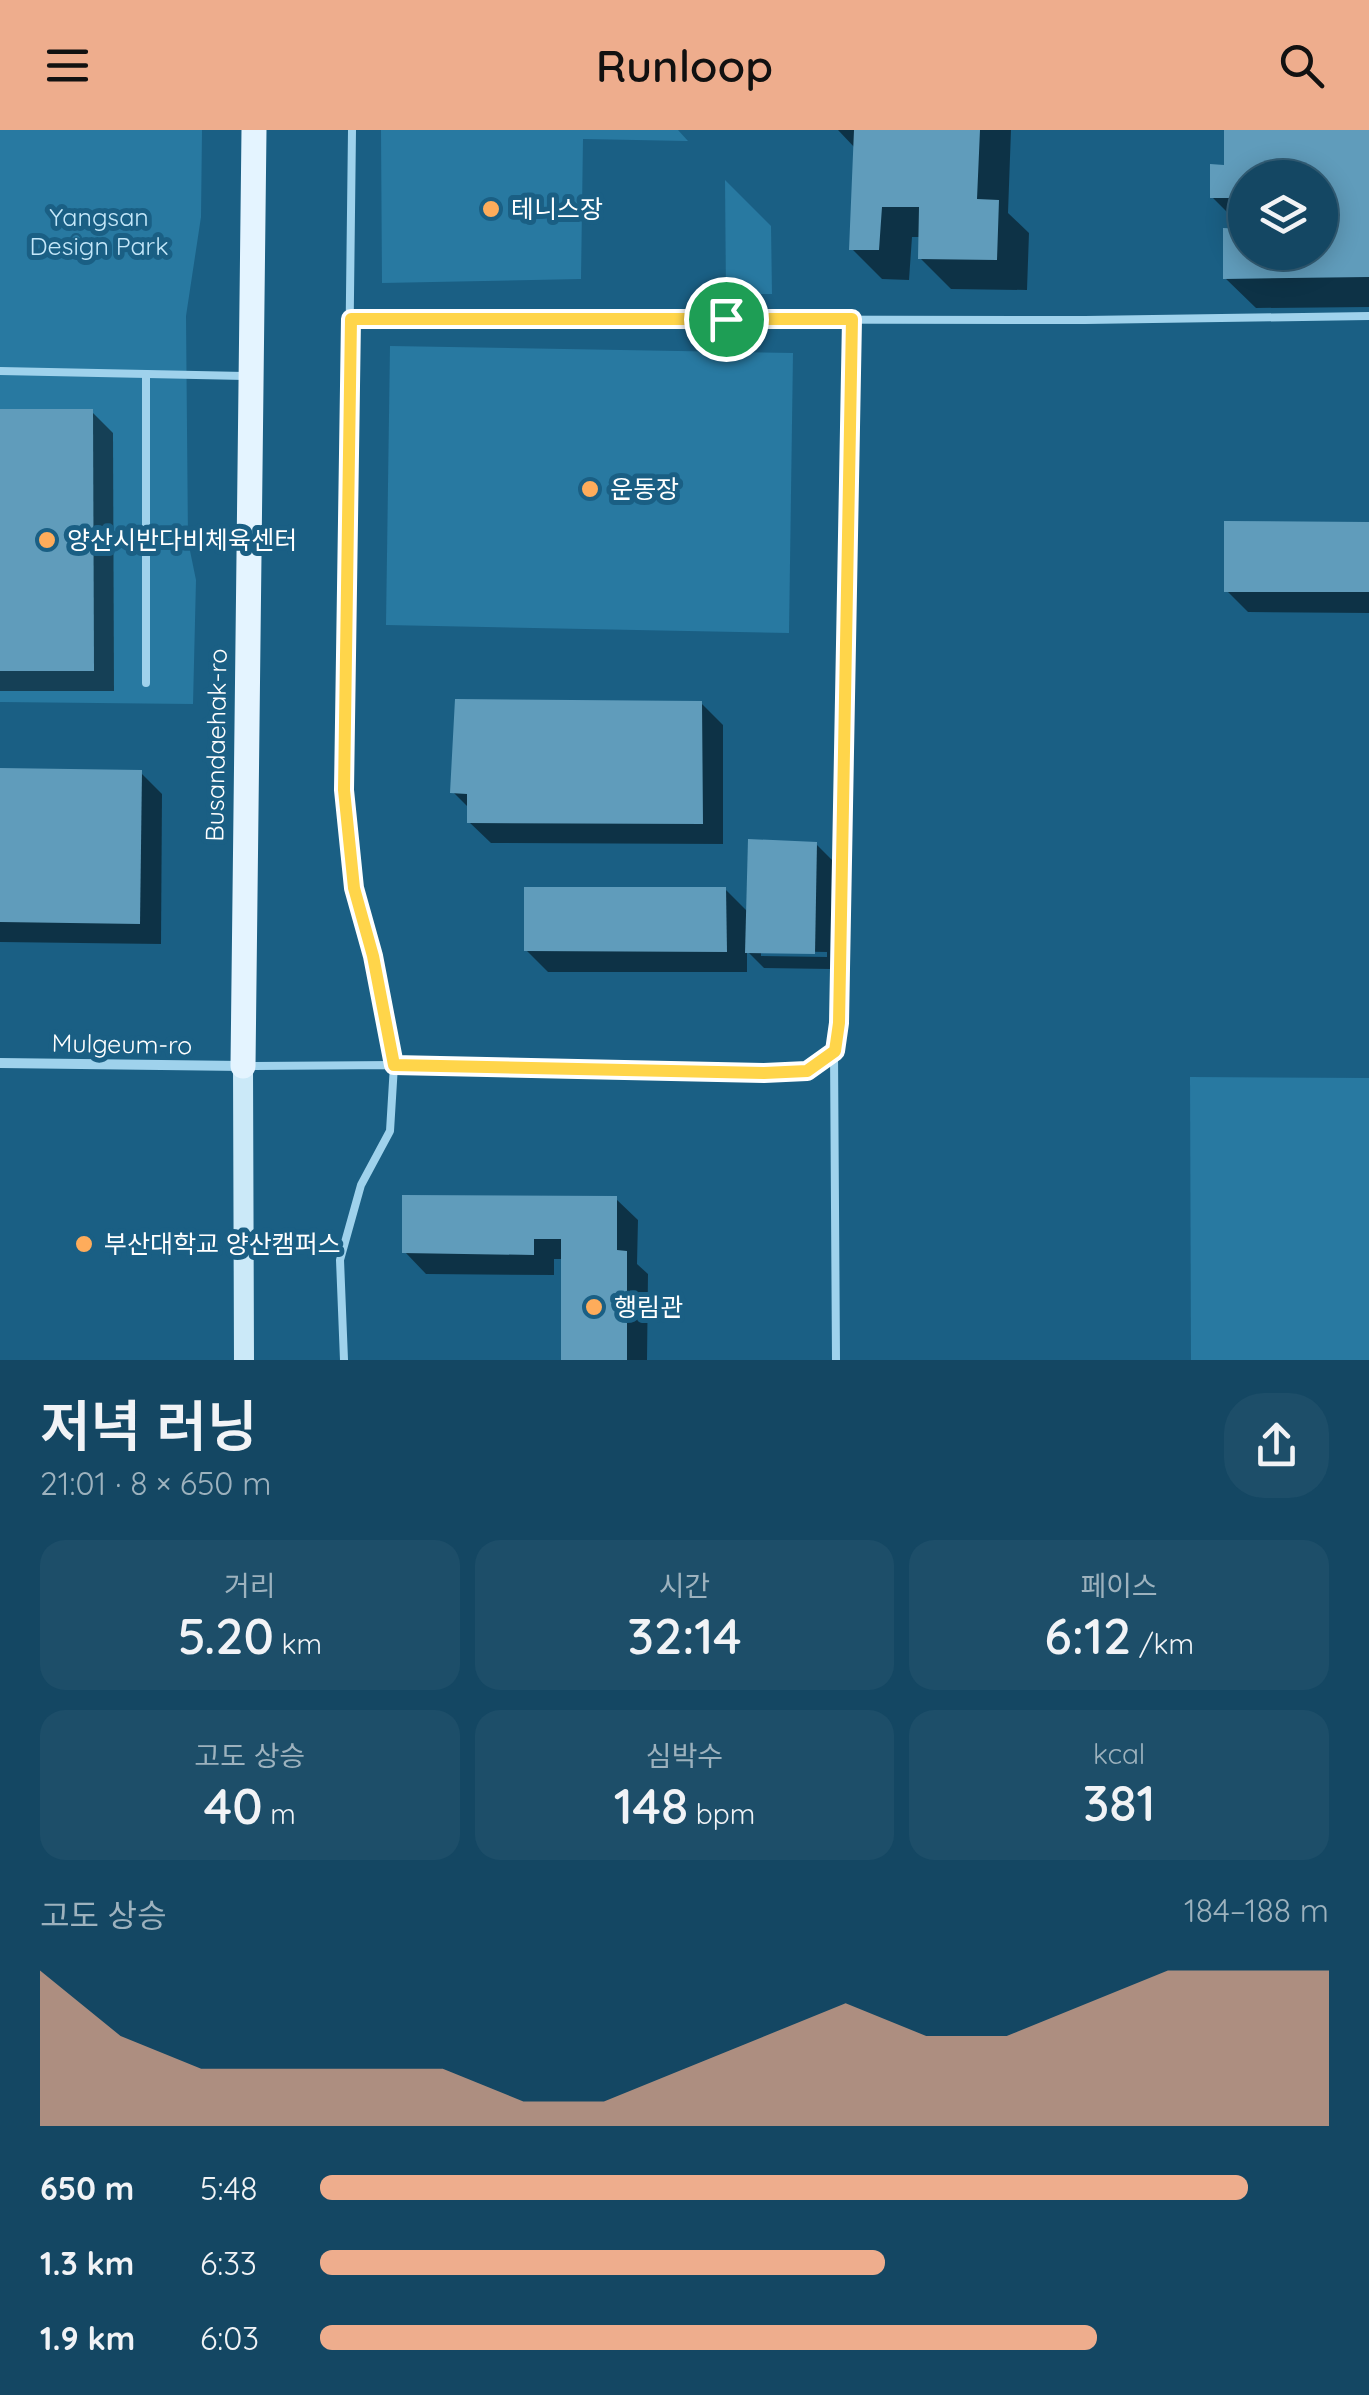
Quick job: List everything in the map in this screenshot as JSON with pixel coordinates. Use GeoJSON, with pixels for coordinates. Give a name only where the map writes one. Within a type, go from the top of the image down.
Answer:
{"type":"FeatureCollection","features":[{"type":"Feature","properties":{"kind":"main road","name":"Busandaehak-ro"},"geometry":{"type":"LineString","coordinates":[[243,1066],[254,130]]}},
{"type":"Feature","properties":{"kind":"street","name":"Mulgeum-ro"},"geometry":{"type":"LineString","coordinates":[[0,1063],[243,1066]]}},
{"type":"Feature","properties":{"kind":"street","name":"Busandaehak-ro"},"geometry":{"type":"LineString","coordinates":[[243,1066],[244,1360]]}},
{"type":"Feature","properties":{"kind":"lane"},"geometry":{"type":"LineString","coordinates":[[344,1360],[340,1260],[362,1185],[390,1132],[394,1065],[373,956],[354,888],[344,790],[352,130]]}},
{"type":"Feature","properties":{"kind":"lane"},"geometry":{"type":"LineString","coordinates":[[351,319],[1369,316]]}},
{"type":"Feature","properties":{"kind":"lane"},"geometry":{"type":"LineString","coordinates":[[836,1360],[834,1052],[839,1003],[852,319]]}},
{"type":"Feature","properties":{"kind":"lane"},"geometry":{"type":"LineString","coordinates":[[0,372],[250,376]]}},
{"type":"Feature","properties":{"kind":"lane"},"geometry":{"type":"LineString","coordinates":[[146,374],[146,683]]}},
{"type":"Feature","properties":{"kind":"lane"},"geometry":{"type":"LineString","coordinates":[[243,1066],[394,1065],[764,1073],[807,1071],[834,1052]]}},
{"type":"Feature","properties":{"kind":"green space","name":"Yangsan Design Park"},"geometry":{"type":"Polygon","coordinates":[[[0,130],[202,130],[201,217],[186,316],[188,541],[196,580],[193,704],[0,702],[0,130]]]}},
{"type":"Feature","properties":{"kind":"green space","name":"테니스장"},"geometry":{"type":"Polygon","coordinates":[[[381,130],[678,130],[688,141],[583,139],[581,279],[382,283],[381,130]]]}},
{"type":"Feature","properties":{"kind":"green space"},"geometry":{"type":"Polygon","coordinates":[[[725,180],[771,226],[772,294],[726,294],[725,180]]]}},
{"type":"Feature","properties":{"kind":"green space","name":"운동장"},"geometry":{"type":"Polygon","coordinates":[[[390,346],[793,353],[789,633],[386,625],[390,346]]]}},
{"type":"Feature","properties":{"kind":"green space"},"geometry":{"type":"Polygon","coordinates":[[[1190,1077],[1369,1078],[1369,1360],[1191,1360],[1190,1077]]]}},
{"type":"Feature","properties":{"kind":"building"},"geometry":{"type":"Polygon","coordinates":[[[854,130],[980,130],[977,199],[999,200],[997,260],[918,259],[919,207],[882,207],[879,250],[849,250],[854,130]]]}},
{"type":"Feature","properties":{"kind":"building"},"geometry":{"type":"Polygon","coordinates":[[[1224,130],[1369,130],[1369,277],[1223,279],[1223,228],[1228,228],[1228,270],[1338,270],[1338,160],[1228,160],[1228,198],[1210,198],[1210,164],[1224,165],[1224,130]]]}},
{"type":"Feature","properties":{"kind":"building","name":"양산시반다비체육센터"},"geometry":{"type":"Polygon","coordinates":[[[0,409],[93,409],[94,671],[0,671],[0,409]]]}},
{"type":"Feature","properties":{"kind":"building"},"geometry":{"type":"Polygon","coordinates":[[[1224,521],[1369,522],[1369,592],[1224,592],[1224,521]]]}},
{"type":"Feature","properties":{"kind":"building"},"geometry":{"type":"Polygon","coordinates":[[[455,699],[702,701],[703,824],[467,823],[467,794],[450,793],[455,699]]]}},
{"type":"Feature","properties":{"kind":"building"},"geometry":{"type":"Polygon","coordinates":[[[0,768],[142,770],[140,924],[0,922],[0,768]]]}},
{"type":"Feature","properties":{"kind":"building"},"geometry":{"type":"Polygon","coordinates":[[[748,839],[817,842],[815,954],[745,953],[748,839]]]}},
{"type":"Feature","properties":{"kind":"building"},"geometry":{"type":"Polygon","coordinates":[[[524,887],[726,887],[727,952],[524,951],[524,887]]]}},
{"type":"Feature","properties":{"kind":"building","name":"행림관"},"geometry":{"type":"Polygon","coordinates":[[[402,1195],[617,1196],[617,1250],[627,1251],[627,1360],[561,1360],[561,1239],[534,1239],[534,1255],[402,1253],[402,1195]]]}},
{"type":"Feature","properties":{"kind":"place","name":"테니스장"},"geometry":{"type":"Point","coordinates":[491,209]}},
{"type":"Feature","properties":{"kind":"place","name":"운동장"},"geometry":{"type":"Point","coordinates":[590,489]}},
{"type":"Feature","properties":{"kind":"place","name":"양산시반다비체육센터"},"geometry":{"type":"Point","coordinates":[47,540]}},
{"type":"Feature","properties":{"kind":"place","name":"부산대학교 양산캠퍼스"},"geometry":{"type":"Point","coordinates":[84,1244]}},
{"type":"Feature","properties":{"kind":"place","name":"행림관"},"geometry":{"type":"Point","coordinates":[594,1307]}},
{"type":"Feature","properties":{"kind":"route"},"geometry":{"type":"LineString","coordinates":[[351,319],[726,319],[852,319],[839,1023],[835,1051],[807,1071],[764,1073],[394,1065],[373,956],[354,888],[344,790],[351,319]]}}]}
